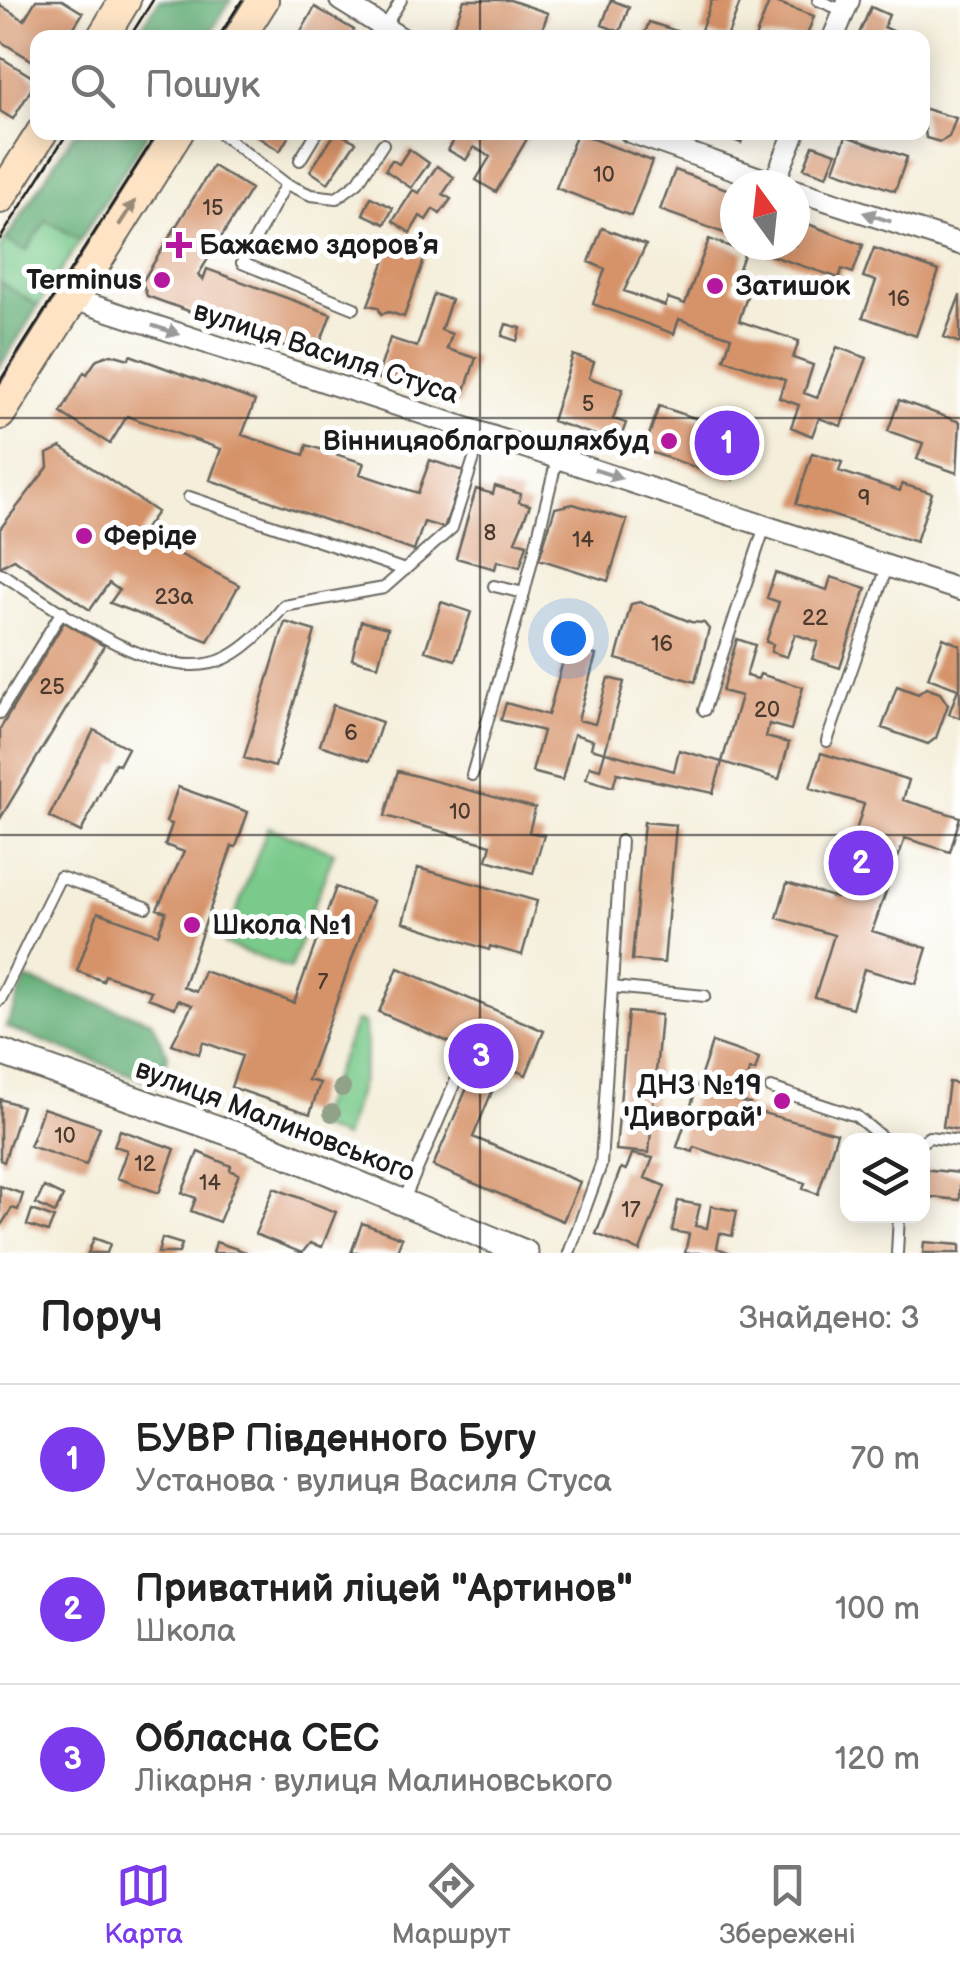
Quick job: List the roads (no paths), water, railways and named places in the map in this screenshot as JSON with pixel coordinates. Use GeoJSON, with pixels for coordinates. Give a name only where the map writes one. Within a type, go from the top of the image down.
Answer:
{"type":"FeatureCollection","features":[{"type":"Feature","properties":{"kind":"main road"},"geometry":{"type":"LineString","coordinates":[[107,30],[125,0]]}},
{"type":"Feature","properties":{"kind":"main road"},"geometry":{"type":"LineString","coordinates":[[244,30],[263,0]]}},
{"type":"Feature","properties":{"kind":"main road"},"geometry":{"type":"LineString","coordinates":[[0,198],[37,140]]}},
{"type":"Feature","properties":{"kind":"main road"},"geometry":{"type":"LineString","coordinates":[[0,414],[173,140]]}},
{"type":"Feature","properties":{"kind":"street"},"geometry":{"type":"LineString","coordinates":[[340,0],[382,30]]}},
{"type":"Feature","properties":{"kind":"street"},"geometry":{"type":"LineString","coordinates":[[837,30],[846,6]]}},
{"type":"Feature","properties":{"kind":"street"},"geometry":{"type":"LineString","coordinates":[[653,140],[738,170]]}},
{"type":"Feature","properties":{"kind":"street"},"geometry":{"type":"LineString","coordinates":[[787,170],[793,140]]}},
{"type":"Feature","properties":{"kind":"street"},"geometry":{"type":"LineString","coordinates":[[810,195],[960,244]]}},
{"type":"Feature","properties":{"kind":"street","name":"вулиця Василя Стуса"},"geometry":{"type":"LineString","coordinates":[[73,299],[960,590]]}},
{"type":"Feature","properties":{"kind":"street","name":"вулиця Малиновського"},"geometry":{"type":"LineString","coordinates":[[0,1052],[264,1145],[526,1253]]}},
{"type":"Feature","properties":{"kind":"lane"},"geometry":{"type":"LineString","coordinates":[[390,30],[401,0]]}},
{"type":"Feature","properties":{"kind":"lane"},"geometry":{"type":"LineString","coordinates":[[818,0],[846,6]]}},
{"type":"Feature","properties":{"kind":"lane"},"geometry":{"type":"LineString","coordinates":[[229,140],[286,184],[311,195],[337,198],[358,182],[382,144]]}},
{"type":"Feature","properties":{"kind":"lane"},"geometry":{"type":"LineString","coordinates":[[300,160],[313,140]]}},
{"type":"Feature","properties":{"kind":"lane"},"geometry":{"type":"LineString","coordinates":[[286,184],[242,263],[354,308]]}},
{"type":"Feature","properties":{"kind":"lane"},"geometry":{"type":"LineString","coordinates":[[0,573],[144,655],[192,666],[226,658],[265,630],[284,606],[384,588],[405,570],[452,528],[482,433]]}},
{"type":"Feature","properties":{"kind":"lane"},"geometry":{"type":"LineString","coordinates":[[472,775],[558,458]]}},
{"type":"Feature","properties":{"kind":"lane"},"geometry":{"type":"LineString","coordinates":[[189,497],[405,570]]}},
{"type":"Feature","properties":{"kind":"lane"},"geometry":{"type":"LineString","coordinates":[[704,710],[766,526]]}},
{"type":"Feature","properties":{"kind":"lane"},"geometry":{"type":"LineString","coordinates":[[827,740],[887,566]]}},
{"type":"Feature","properties":{"kind":"lane"},"geometry":{"type":"LineString","coordinates":[[494,586],[524,593]]}},
{"type":"Feature","properties":{"kind":"lane"},"geometry":{"type":"LineString","coordinates":[[0,712],[62,611]]}},
{"type":"Feature","properties":{"kind":"lane"},"geometry":{"type":"LineString","coordinates":[[568,1253],[601,1165],[621,842]]}},
{"type":"Feature","properties":{"kind":"lane"},"geometry":{"type":"LineString","coordinates":[[0,1000],[60,877],[146,908]]}},
{"type":"Feature","properties":{"kind":"lane"},"geometry":{"type":"LineString","coordinates":[[612,988],[705,996]]}},
{"type":"Feature","properties":{"kind":"lane"},"geometry":{"type":"LineString","coordinates":[[403,1202],[466,1056]]}},
{"type":"Feature","properties":{"kind":"lane"},"geometry":{"type":"LineString","coordinates":[[772,1088],[856,1116],[877,1133]]}},
{"type":"Feature","properties":{"kind":"lane"},"geometry":{"type":"LineString","coordinates":[[930,1137],[960,1142]]}},
{"type":"Feature","properties":{"kind":"lane"},"geometry":{"type":"LineString","coordinates":[[897,1253],[899,1223]]}},
{"type":"Feature","properties":{"kind":"tram line"},"geometry":{"type":"LineString","coordinates":[[134,30],[153,0]]}},
{"type":"Feature","properties":{"kind":"tram line"},"geometry":{"type":"LineString","coordinates":[[223,30],[242,0]]}},
{"type":"Feature","properties":{"kind":"tram line"},"geometry":{"type":"LineString","coordinates":[[0,239],[63,140]]}},
{"type":"Feature","properties":{"kind":"tram line"},"geometry":{"type":"LineString","coordinates":[[0,381],[153,140]]}},
{"type":"Feature","properties":{"kind":"place","name":"Бажаємо здоровʼя"},"geometry":{"type":"Point","coordinates":[179,245]}},
{"type":"Feature","properties":{"kind":"place","name":"Terminus"},"geometry":{"type":"Point","coordinates":[162,280]}},
{"type":"Feature","properties":{"kind":"place","name":"Затишок"},"geometry":{"type":"Point","coordinates":[715,286]}},
{"type":"Feature","properties":{"kind":"place","name":"Вінницяоблагрошляхбуд"},"geometry":{"type":"Point","coordinates":[669,441]}},
{"type":"Feature","properties":{"kind":"place","name":"БУВР Південного Бугу"},"geometry":{"type":"Point","coordinates":[727,443]}},
{"type":"Feature","properties":{"kind":"place","name":"Феріде"},"geometry":{"type":"Point","coordinates":[84,536]}},
{"type":"Feature","properties":{"kind":"place","name":"Приватний ліцей \"Артинов\""},"geometry":{"type":"Point","coordinates":[861,863]}},
{"type":"Feature","properties":{"kind":"place","name":"Школа №1"},"geometry":{"type":"Point","coordinates":[192,925]}},
{"type":"Feature","properties":{"kind":"place","name":"Обласна СЕС"},"geometry":{"type":"Point","coordinates":[481,1056]}},
{"type":"Feature","properties":{"kind":"place","name":"ДНЗ №19 'Дивограй'"},"geometry":{"type":"Point","coordinates":[782,1101]}}]}
